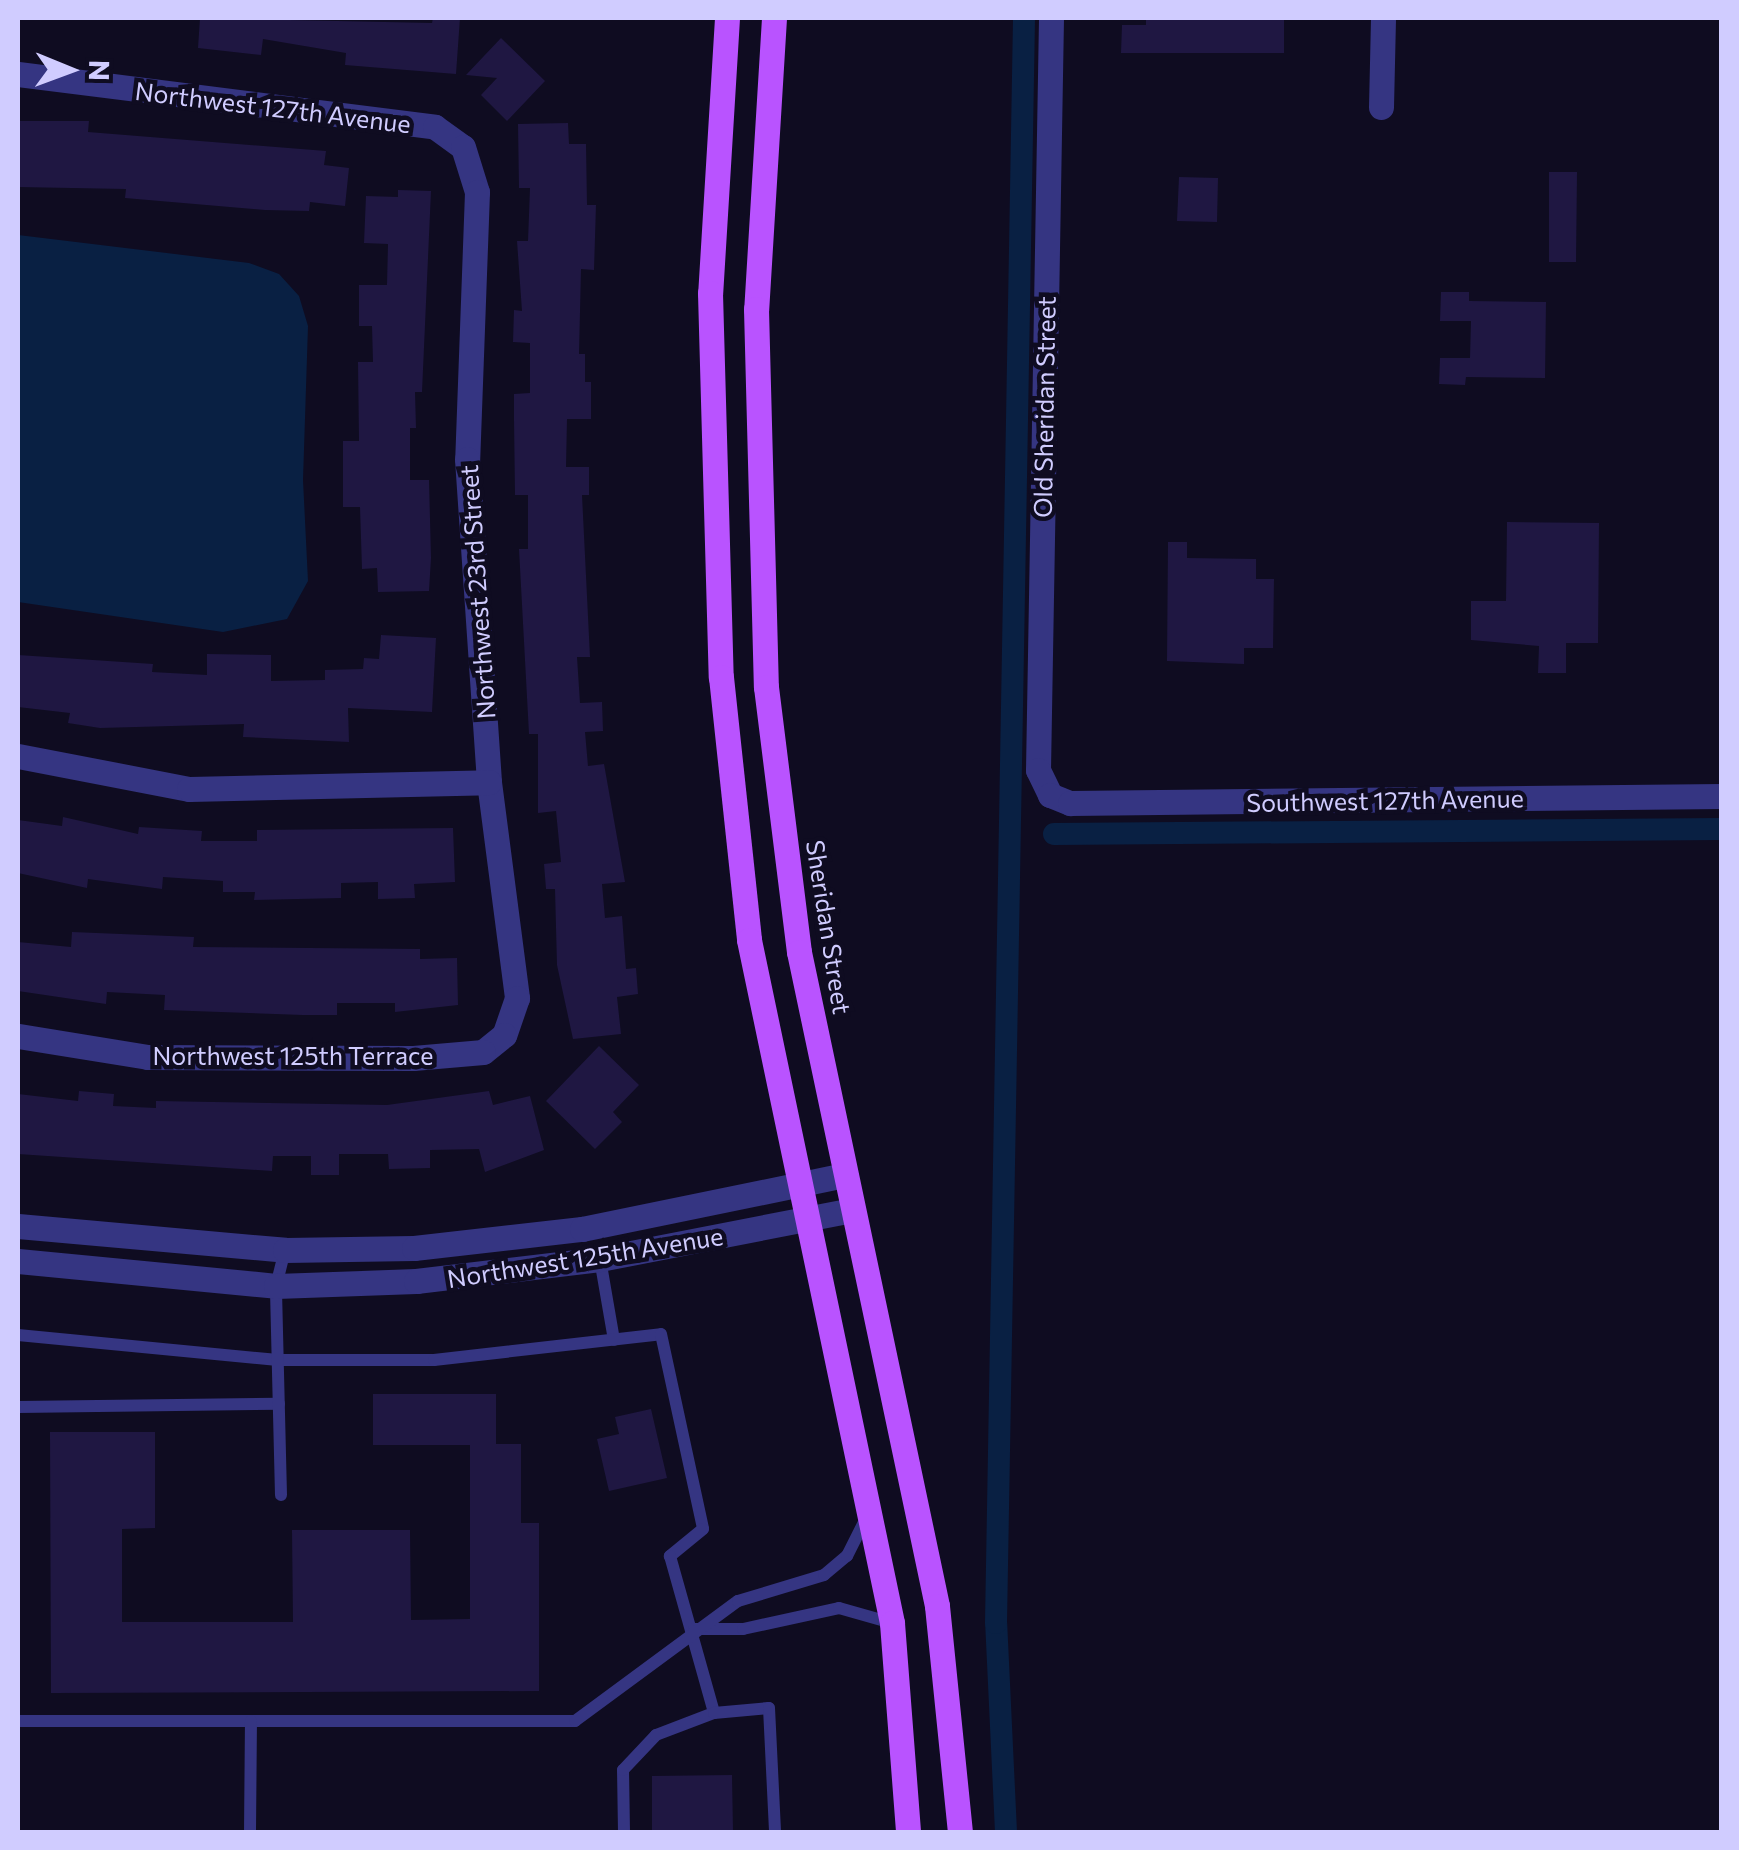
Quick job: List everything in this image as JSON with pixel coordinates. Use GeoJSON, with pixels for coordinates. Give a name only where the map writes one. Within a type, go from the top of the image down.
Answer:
{"type":"FeatureCollection","features":[{"type":"Feature","properties":{"kind":"main road"},"geometry":{"type":"LineString","coordinates":[[727,18],[710,294],[721,676],[748,940],[798,1184],[872,1507],[892,1623],[908,1832]]}},
{"type":"Feature","properties":{"kind":"main road","name":"Sheridan Street"},"geometry":{"type":"LineString","coordinates":[[774,18],[756,309],[766,686],[799,952],[937,1606],[960,1832]]}},
{"type":"Feature","properties":{"kind":"street","name":"Old Sheridan Street"},"geometry":{"type":"LineString","coordinates":[[1050,794],[1038,770],[1051,18]]}},
{"type":"Feature","properties":{"kind":"street"},"geometry":{"type":"LineString","coordinates":[[1381,106],[1383,18]]}},
{"type":"Feature","properties":{"kind":"street","name":"Northwest 127th Avenue"},"geometry":{"type":"LineString","coordinates":[[18,74],[434,127],[464,147]]}},
{"type":"Feature","properties":{"kind":"street","name":"Northwest 23rd Street"},"geometry":{"type":"LineString","coordinates":[[464,147],[477,192],[468,459],[489,782],[517,998],[504,1035]]}},
{"type":"Feature","properties":{"kind":"street"},"geometry":{"type":"LineString","coordinates":[[18,756],[189,790],[489,782]]}},
{"type":"Feature","properties":{"kind":"street","name":"Southwest 127th Avenue"},"geometry":{"type":"LineString","coordinates":[[1050,794],[1070,803],[1722,796]]}},
{"type":"Feature","properties":{"kind":"street","name":"Northwest 125th Terrace"},"geometry":{"type":"LineString","coordinates":[[18,1036],[148,1057],[244,1060],[483,1052],[504,1035]]}},
{"type":"Feature","properties":{"kind":"street","name":"Northwest 125th Avenue"},"geometry":{"type":"LineString","coordinates":[[18,1226],[285,1250],[493,1242],[844,1175]]}},
{"type":"Feature","properties":{"kind":"street","name":"Northwest 125th Avenue"},"geometry":{"type":"LineString","coordinates":[[18,1261],[276,1286],[496,1275],[852,1210]]}},
{"type":"Feature","properties":{"kind":"lane"},"geometry":{"type":"LineString","coordinates":[[281,1495],[276,1286],[285,1250]]}},
{"type":"Feature","properties":{"kind":"lane"},"geometry":{"type":"LineString","coordinates":[[600,1259],[614,1340]]}},
{"type":"Feature","properties":{"kind":"lane"},"geometry":{"type":"LineString","coordinates":[[18,1335],[278,1360],[434,1360],[661,1334],[702,1529],[670,1556],[714,1713]]}},
{"type":"Feature","properties":{"kind":"lane"},"geometry":{"type":"LineString","coordinates":[[18,1406],[279,1404]]}},
{"type":"Feature","properties":{"kind":"lane"},"geometry":{"type":"LineString","coordinates":[[18,1721],[575,1721],[692,1630],[738,1601],[824,1575],[847,1556],[872,1507]]}},
{"type":"Feature","properties":{"kind":"lane"},"geometry":{"type":"LineString","coordinates":[[692,1630],[743,1629],[839,1608],[892,1623]]}},
{"type":"Feature","properties":{"kind":"lane"},"geometry":{"type":"LineString","coordinates":[[624,1832],[623,1770],[656,1734],[714,1713],[770,1708],[775,1832]]}},
{"type":"Feature","properties":{"kind":"lane"},"geometry":{"type":"LineString","coordinates":[[250,1832],[251,1721]]}},
{"type":"Feature","properties":{"kind":"water"},"geometry":{"type":"Polygon","coordinates":[[[18,235],[249,263],[279,274],[299,296],[308,326],[303,480],[308,581],[287,619],[223,632],[18,602],[18,235]]]}},
{"type":"Feature","properties":{"kind":"building"},"geometry":{"type":"Polygon","coordinates":[[[200,18],[432,23],[433,18],[460,18],[456,74],[345,65],[346,53],[263,39],[261,55],[198,48],[200,18]]]}},
{"type":"Feature","properties":{"kind":"building"},"geometry":{"type":"Polygon","coordinates":[[[1146,18],[1284,19],[1284,53],[1121,53],[1122,25],[1146,25],[1146,18]]]}},
{"type":"Feature","properties":{"kind":"building"},"geometry":{"type":"Polygon","coordinates":[[[501,38],[545,81],[507,121],[481,95],[497,78],[466,75],[501,38]]]}},
{"type":"Feature","properties":{"kind":"building"},"geometry":{"type":"Polygon","coordinates":[[[18,121],[89,121],[88,132],[326,151],[324,165],[349,168],[345,206],[310,202],[309,211],[265,210],[125,198],[126,189],[18,187],[18,121]]]}},
{"type":"Feature","properties":{"kind":"building"},"geometry":{"type":"Polygon","coordinates":[[[568,123],[569,144],[586,144],[587,205],[596,205],[594,270],[581,269],[579,354],[585,354],[585,382],[591,382],[591,419],[567,419],[566,467],[589,467],[589,495],[582,495],[590,657],[577,657],[580,703],[602,702],[603,731],[585,732],[588,766],[604,764],[625,882],[602,884],[605,918],[622,916],[626,969],[636,968],[638,994],[617,997],[621,1034],[573,1039],[557,965],[555,889],[546,889],[544,864],[561,862],[556,811],[538,813],[538,734],[529,734],[519,549],[528,549],[528,495],[515,495],[514,394],[530,393],[530,343],[513,342],[514,310],[522,311],[517,241],[528,241],[530,188],[519,188],[518,124],[568,123]]]}},
{"type":"Feature","properties":{"kind":"building"},"geometry":{"type":"Polygon","coordinates":[[[1549,172],[1577,172],[1576,262],[1549,262],[1549,172]]]}},
{"type":"Feature","properties":{"kind":"building"},"geometry":{"type":"Polygon","coordinates":[[[1179,177],[1218,178],[1217,222],[1177,221],[1179,177]]]}},
{"type":"Feature","properties":{"kind":"building"},"geometry":{"type":"Polygon","coordinates":[[[398,190],[431,191],[422,392],[415,392],[416,428],[410,428],[410,480],[429,480],[431,558],[429,591],[378,592],[377,568],[362,569],[360,507],[343,507],[343,441],[359,441],[358,362],[373,362],[372,326],[359,326],[359,285],[387,285],[388,244],[364,243],[366,196],[398,197],[398,190]]]}},
{"type":"Feature","properties":{"kind":"building"},"geometry":{"type":"Polygon","coordinates":[[[1441,292],[1469,292],[1469,301],[1546,302],[1545,378],[1466,377],[1465,385],[1439,384],[1440,358],[1470,358],[1471,321],[1440,321],[1441,292]]]}},
{"type":"Feature","properties":{"kind":"building"},"geometry":{"type":"Polygon","coordinates":[[[1507,522],[1599,523],[1598,643],[1566,643],[1566,673],[1538,673],[1539,646],[1471,640],[1471,601],[1506,601],[1507,522]]]}},
{"type":"Feature","properties":{"kind":"building"},"geometry":{"type":"Polygon","coordinates":[[[1168,542],[1187,542],[1187,558],[1256,559],[1256,579],[1274,579],[1273,648],[1244,648],[1244,664],[1167,661],[1168,542]]]}},
{"type":"Feature","properties":{"kind":"building"},"geometry":{"type":"Polygon","coordinates":[[[381,635],[436,638],[432,712],[348,708],[349,742],[243,737],[244,724],[100,728],[68,723],[70,713],[18,707],[18,655],[153,664],[152,672],[207,675],[207,654],[271,655],[271,681],[325,680],[325,670],[363,669],[364,658],[379,659],[381,635]]]}},
{"type":"Feature","properties":{"kind":"building"},"geometry":{"type":"Polygon","coordinates":[[[63,817],[138,834],[139,827],[202,831],[201,841],[257,841],[257,830],[453,828],[455,882],[414,884],[415,898],[378,899],[378,882],[341,883],[341,898],[254,900],[255,892],[223,892],[223,881],[163,877],[162,889],[88,879],[87,888],[18,873],[18,820],[62,826],[63,817]]]}},
{"type":"Feature","properties":{"kind":"building"},"geometry":{"type":"Polygon","coordinates":[[[72,932],[194,937],[193,947],[420,949],[420,959],[457,958],[458,1005],[395,1012],[395,1003],[337,1003],[337,1015],[303,1015],[164,1010],[165,995],[107,992],[106,1004],[18,991],[18,942],[71,947],[72,932]]]}},
{"type":"Feature","properties":{"kind":"building"},"geometry":{"type":"Polygon","coordinates":[[[599,1046],[639,1085],[613,1112],[622,1122],[595,1149],[546,1101],[599,1046]]]}},
{"type":"Feature","properties":{"kind":"building"},"geometry":{"type":"Polygon","coordinates":[[[79,1091],[114,1094],[113,1106],[156,1108],[156,1101],[387,1105],[489,1091],[493,1105],[530,1096],[544,1150],[485,1172],[479,1149],[430,1150],[430,1168],[389,1169],[388,1154],[339,1154],[339,1175],[311,1175],[311,1156],[273,1156],[272,1171],[18,1154],[18,1094],[78,1101],[79,1091]]]}},
{"type":"Feature","properties":{"kind":"building"},"geometry":{"type":"Polygon","coordinates":[[[373,1394],[496,1394],[496,1444],[521,1444],[521,1523],[539,1523],[539,1691],[51,1693],[50,1432],[155,1432],[155,1528],[122,1529],[122,1622],[293,1622],[292,1530],[410,1530],[411,1620],[470,1619],[470,1445],[373,1445],[373,1394]]]}},
{"type":"Feature","properties":{"kind":"building"},"geometry":{"type":"Polygon","coordinates":[[[651,1409],[667,1478],[609,1491],[597,1439],[619,1434],[615,1417],[651,1409]]]}},
{"type":"Feature","properties":{"kind":"building"},"geometry":{"type":"Polygon","coordinates":[[[732,1775],[733,1832],[652,1832],[652,1776],[732,1775]]]}},
{"type":"Feature","properties":{"kind":"waterway"},"geometry":{"type":"LineString","coordinates":[[1006,1832],[996,1623],[1024,18]]}},
{"type":"Feature","properties":{"kind":"waterway"},"geometry":{"type":"LineString","coordinates":[[1054,834],[1722,829]]}}]}
